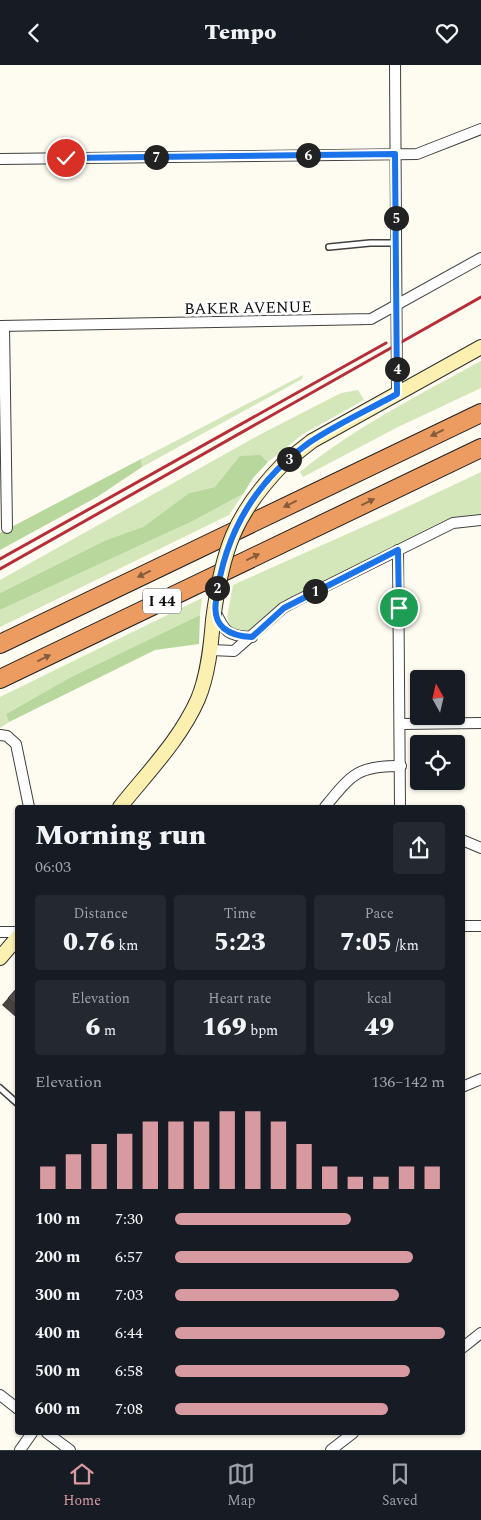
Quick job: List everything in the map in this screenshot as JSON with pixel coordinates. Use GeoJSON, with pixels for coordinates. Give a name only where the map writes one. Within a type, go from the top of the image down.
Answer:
{"type":"FeatureCollection","features":[{"type":"Feature","properties":{"kind":"highway","name":"I 44"},"geometry":{"type":"LineString","coordinates":[[0,644],[481,413]]}},
{"type":"Feature","properties":{"kind":"highway","name":"I 44"},"geometry":{"type":"LineString","coordinates":[[0,679],[481,448]]}},
{"type":"Feature","properties":{"kind":"main road"},"geometry":{"type":"LineString","coordinates":[[122,805],[176,738],[198,698],[210,650],[218,581],[228,545],[241,517],[262,485],[284,463],[312,441],[481,347]]}},
{"type":"Feature","properties":{"kind":"main road"},"geometry":{"type":"LineString","coordinates":[[0,958],[15,940]]}},
{"type":"Feature","properties":{"kind":"street"},"geometry":{"type":"LineString","coordinates":[[395,65],[397,394]]}},
{"type":"Feature","properties":{"kind":"street"},"geometry":{"type":"LineString","coordinates":[[0,159],[417,154],[481,129]]}},
{"type":"Feature","properties":{"kind":"street","name":"BAKER AVENUE"},"geometry":{"type":"LineString","coordinates":[[2,326],[371,319],[481,258]]}},
{"type":"Feature","properties":{"kind":"street"},"geometry":{"type":"LineString","coordinates":[[2,326],[7,528]]}},
{"type":"Feature","properties":{"kind":"street"},"geometry":{"type":"LineString","coordinates":[[210,650],[234,651],[284,608],[453,523],[481,520]]}},
{"type":"Feature","properties":{"kind":"street"},"geometry":{"type":"LineString","coordinates":[[398,550],[401,724],[400,805]]}},
{"type":"Feature","properties":{"kind":"street"},"geometry":{"type":"LineString","coordinates":[[214,615],[229,634],[252,637]]}},
{"type":"Feature","properties":{"kind":"street"},"geometry":{"type":"LineString","coordinates":[[401,724],[481,723]]}},
{"type":"Feature","properties":{"kind":"street"},"geometry":{"type":"LineString","coordinates":[[4,736],[16,744],[29,805]]}},
{"type":"Feature","properties":{"kind":"street"},"geometry":{"type":"LineString","coordinates":[[327,805],[354,774],[376,766],[401,766]]}},
{"type":"Feature","properties":{"kind":"street"},"geometry":{"type":"LineString","coordinates":[[465,841],[481,849]]}},
{"type":"Feature","properties":{"kind":"street"},"geometry":{"type":"LineString","coordinates":[[465,926],[481,926]]}},
{"type":"Feature","properties":{"kind":"street"},"geometry":{"type":"LineString","coordinates":[[0,932],[15,932]]}},
{"type":"Feature","properties":{"kind":"street"},"geometry":{"type":"LineString","coordinates":[[465,1086],[481,1079]]}},
{"type":"Feature","properties":{"kind":"street"},"geometry":{"type":"LineString","coordinates":[[465,1346],[481,1333]]}},
{"type":"Feature","properties":{"kind":"street"},"geometry":{"type":"LineString","coordinates":[[0,1395],[15,1407]]}},
{"type":"Feature","properties":{"kind":"street"},"geometry":{"type":"LineString","coordinates":[[20,1450],[31,1435]]}},
{"type":"Feature","properties":{"kind":"street"},"geometry":{"type":"LineString","coordinates":[[50,1435],[70,1450]]}},
{"type":"Feature","properties":{"kind":"street"},"geometry":{"type":"LineString","coordinates":[[330,1450],[350,1435]]}},
{"type":"Feature","properties":{"kind":"lane"},"geometry":{"type":"LineString","coordinates":[[329,247],[360,243],[396,243]]}},
{"type":"Feature","properties":{"kind":"lane"},"geometry":{"type":"LineString","coordinates":[[0,1088],[15,1101]]}},
{"type":"Feature","properties":{"kind":"green space"},"geometry":{"type":"Polygon","coordinates":[[[481,361],[481,388],[396,428],[303,477],[300,472],[343,440],[388,412],[481,361]]]}},
{"type":"Feature","properties":{"kind":"green space"},"geometry":{"type":"Polygon","coordinates":[[[303,375],[302,379],[142,467],[141,459],[303,375]]]}},
{"type":"Feature","properties":{"kind":"green space"},"geometry":{"type":"Polygon","coordinates":[[[358,390],[364,400],[303,434],[268,462],[261,455],[215,487],[189,493],[143,527],[106,540],[0,593],[0,580],[261,434],[341,393],[358,390]]]}},
{"type":"Feature","properties":{"kind":"green space"},"geometry":{"type":"Polygon","coordinates":[[[261,455],[268,462],[253,478],[243,494],[193,521],[0,610],[0,593],[106,540],[143,527],[189,493],[215,487],[240,456],[261,455]]]}},
{"type":"Feature","properties":{"kind":"green space"},"geometry":{"type":"Polygon","coordinates":[[[141,459],[142,467],[97,497],[0,550],[0,533],[141,459]]]}},
{"type":"Feature","properties":{"kind":"green space"},"geometry":{"type":"Polygon","coordinates":[[[481,472],[481,514],[453,517],[441,522],[288,600],[243,633],[231,628],[227,617],[233,585],[481,472]]]}},
{"type":"Feature","properties":{"kind":"green space"},"geometry":{"type":"Polygon","coordinates":[[[243,494],[229,515],[0,627],[0,610],[193,521],[243,494]]]}},
{"type":"Feature","properties":{"kind":"green space"},"geometry":{"type":"Polygon","coordinates":[[[202,598],[200,615],[71,677],[6,714],[9,722],[0,728],[0,697],[202,598]]]}},
{"type":"Feature","properties":{"kind":"green space"},"geometry":{"type":"Polygon","coordinates":[[[200,615],[199,644],[155,650],[9,722],[6,714],[71,677],[200,615]]]}},
{"type":"Feature","properties":{"kind":"building"},"geometry":{"type":"Polygon","coordinates":[[[15,990],[15,1004],[8,998],[15,990]]]}},
{"type":"Feature","properties":{"kind":"railway"},"geometry":{"type":"LineString","coordinates":[[0,569],[481,297]]}},
{"type":"Feature","properties":{"kind":"railway"},"geometry":{"type":"LineString","coordinates":[[0,559],[386,343]]}},
{"type":"Feature","properties":{"kind":"route"},"geometry":{"type":"LineString","coordinates":[[66,158],[395,154],[397,394],[312,441],[284,463],[262,485],[241,517],[228,545],[218,581],[214,611],[223,628],[229,634],[252,637],[284,608],[398,550],[399,608]]}}]}
